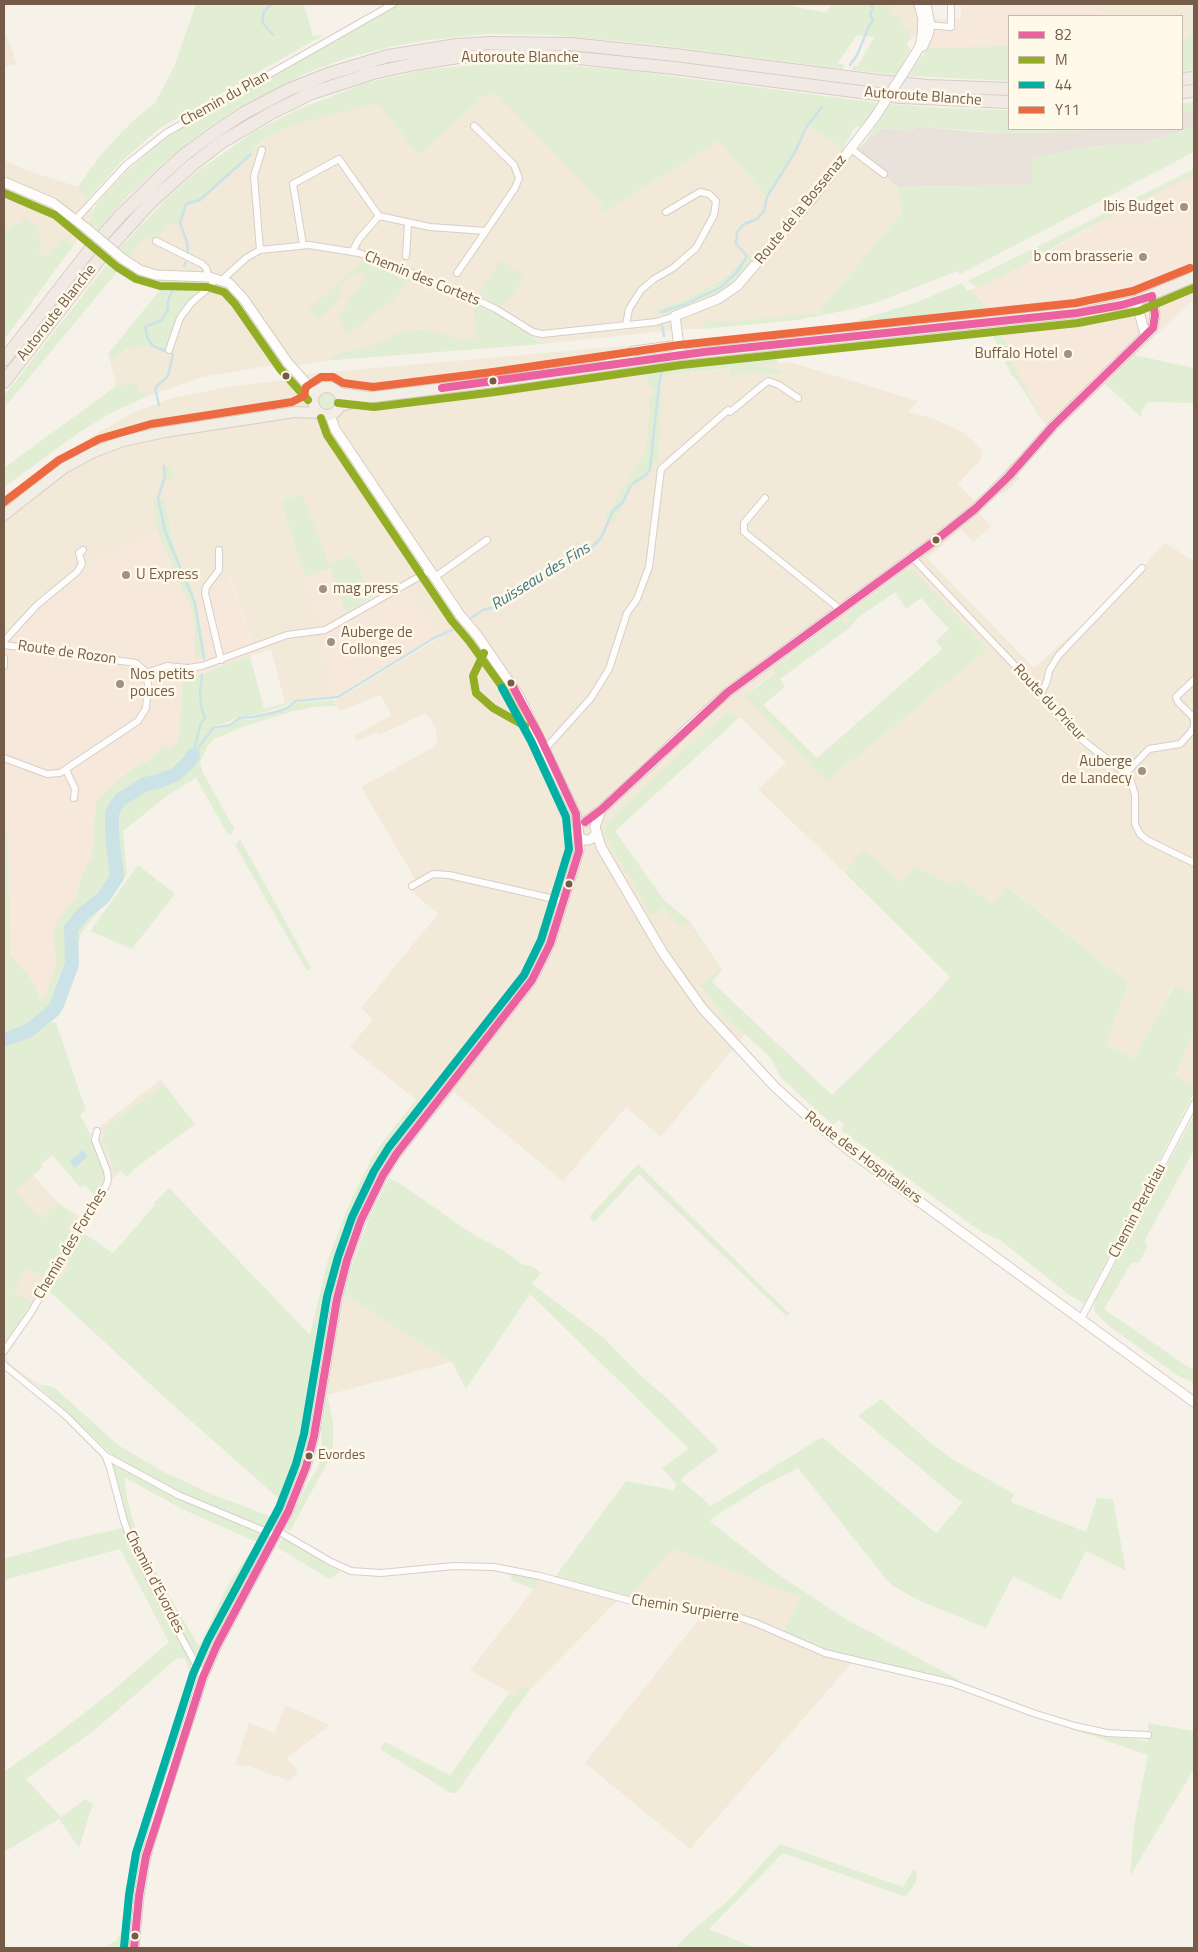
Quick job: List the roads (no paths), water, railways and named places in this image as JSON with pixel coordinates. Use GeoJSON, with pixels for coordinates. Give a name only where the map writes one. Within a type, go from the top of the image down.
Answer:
{"type":"FeatureCollection","features":[{"type":"Feature","properties":{"kind":"highway","name":"Autoroute Blanche"},"geometry":{"type":"LineString","coordinates":[[4,360],[89,251],[120,216],[184,155],[222,127],[274,97],[328,74],[370,60],[404,52],[457,45],[554,43],[647,52],[878,81],[928,86],[1008,89]]}},
{"type":"Feature","properties":{"kind":"highway","name":"Autoroute Blanche"},"geometry":{"type":"LineString","coordinates":[[4,382],[101,257],[151,202],[192,165],[222,142],[273,112],[320,90],[373,73],[458,57],[511,55],[568,57],[674,68],[882,95],[960,101],[1008,102]]}},
{"type":"Feature","properties":{"kind":"main road"},"geometry":{"type":"LineString","coordinates":[[341,406],[373,397],[494,382],[655,358],[679,350],[1076,313],[1136,301],[1194,277]]}},
{"type":"Feature","properties":{"kind":"main road"},"geometry":{"type":"LineString","coordinates":[[4,514],[64,468],[112,445],[165,432],[295,412],[330,415],[341,406],[342,399],[339,393],[327,386],[320,389],[314,398],[295,412]]}},
{"type":"Feature","properties":{"kind":"main road"},"geometry":{"type":"LineString","coordinates":[[339,393],[373,397]]}},
{"type":"Feature","properties":{"kind":"main road"},"geometry":{"type":"LineString","coordinates":[[314,398],[319,413]]}},
{"type":"Feature","properties":{"kind":"street","name":"Chemin du Plan"},"geometry":{"type":"LineString","coordinates":[[76,219],[126,165],[166,133],[394,4]]}},
{"type":"Feature","properties":{"kind":"street"},"geometry":{"type":"LineString","coordinates":[[919,4],[926,25]]}},
{"type":"Feature","properties":{"kind":"street"},"geometry":{"type":"LineString","coordinates":[[926,4],[926,25]]}},
{"type":"Feature","properties":{"kind":"street"},"geometry":{"type":"LineString","coordinates":[[926,25],[951,27],[951,4]]}},
{"type":"Feature","properties":{"kind":"street","name":"Route de la Bossenaz"},"geometry":{"type":"LineString","coordinates":[[675,316],[718,299],[737,286],[803,210],[875,117],[917,51],[926,43],[926,25]]}},
{"type":"Feature","properties":{"kind":"street"},"geometry":{"type":"LineString","coordinates":[[457,272],[515,188],[519,178],[514,165],[474,126]]}},
{"type":"Feature","properties":{"kind":"street"},"geometry":{"type":"LineString","coordinates":[[851,149],[884,174]]}},
{"type":"Feature","properties":{"kind":"street"},"geometry":{"type":"LineString","coordinates":[[260,250],[254,176],[262,150]]}},
{"type":"Feature","properties":{"kind":"street"},"geometry":{"type":"LineString","coordinates":[[303,245],[293,184],[339,159],[379,216],[408,224],[486,231]]}},
{"type":"Feature","properties":{"kind":"street"},"geometry":{"type":"LineString","coordinates":[[4,182],[48,200],[76,219],[123,259],[140,270],[156,275],[215,278],[232,286],[244,298],[314,398]]}},
{"type":"Feature","properties":{"kind":"street"},"geometry":{"type":"LineString","coordinates":[[626,325],[629,309],[641,290],[654,279],[673,268],[696,248],[712,220],[716,204],[711,195],[700,192],[666,212]]}},
{"type":"Feature","properties":{"kind":"street"},"geometry":{"type":"LineString","coordinates":[[352,252],[358,240],[379,216]]}},
{"type":"Feature","properties":{"kind":"street"},"geometry":{"type":"LineString","coordinates":[[406,256],[408,224]]}},
{"type":"Feature","properties":{"kind":"street"},"geometry":{"type":"LineString","coordinates":[[156,241],[202,264],[215,278]]}},
{"type":"Feature","properties":{"kind":"street","name":"Chemin des Cortets"},"geometry":{"type":"LineString","coordinates":[[169,350],[180,318],[191,303],[211,286],[215,278],[260,250],[303,245],[352,252],[384,261],[466,295],[496,309],[533,332],[542,334],[656,322],[675,316]]}},
{"type":"Feature","properties":{"kind":"street"},"geometry":{"type":"LineString","coordinates":[[587,834],[580,825],[601,810],[728,692],[912,557],[975,508],[1009,476],[1053,426],[1153,328],[1155,315],[1152,296]]}},
{"type":"Feature","properties":{"kind":"street"},"geometry":{"type":"LineString","coordinates":[[1136,301],[1145,334]]}},
{"type":"Feature","properties":{"kind":"street"},"geometry":{"type":"LineString","coordinates":[[606,365],[634,351],[679,350],[675,316]]}},
{"type":"Feature","properties":{"kind":"street"},"geometry":{"type":"LineString","coordinates":[[545,749],[591,698],[609,669],[627,612],[637,598],[649,567],[660,469],[728,410],[730,412],[768,381],[779,385],[798,398]]}},
{"type":"Feature","properties":{"kind":"street"},"geometry":{"type":"LineString","coordinates":[[330,415],[335,429],[460,615],[477,634],[519,696],[587,834]]}},
{"type":"Feature","properties":{"kind":"street"},"geometry":{"type":"LineString","coordinates":[[765,498],[744,523],[744,532],[841,610]]}},
{"type":"Feature","properties":{"kind":"street"},"geometry":{"type":"LineString","coordinates":[[4,758],[47,774],[57,775],[132,726],[142,717],[147,700],[148,684],[146,673],[164,666],[197,667],[287,635],[325,630],[433,573],[487,540]]}},
{"type":"Feature","properties":{"kind":"street"},"geometry":{"type":"LineString","coordinates":[[4,643],[37,605],[77,572],[82,564],[79,553],[83,550]]}},
{"type":"Feature","properties":{"kind":"street"},"geometry":{"type":"LineString","coordinates":[[219,550],[219,570],[206,587],[205,593],[221,660]]}},
{"type":"Feature","properties":{"kind":"street","name":"Route du Prieur"},"geometry":{"type":"LineString","coordinates":[[912,557],[1040,694],[1063,722],[1078,737],[1125,774],[1134,784],[1134,819],[1140,834],[1156,845],[1194,863]]}},
{"type":"Feature","properties":{"kind":"street"},"geometry":{"type":"LineString","coordinates":[[1040,694],[1047,681],[1049,671],[1058,656],[1142,568]]}},
{"type":"Feature","properties":{"kind":"street","name":"Route de Rozon"},"geometry":{"type":"LineString","coordinates":[[4,643],[136,663],[146,673]]}},
{"type":"Feature","properties":{"kind":"street"},"geometry":{"type":"LineString","coordinates":[[4,658],[4,666]]}},
{"type":"Feature","properties":{"kind":"street"},"geometry":{"type":"LineString","coordinates":[[1125,774],[1149,749],[1180,744],[1190,733],[1194,727],[1194,720],[1178,702],[1176,697],[1194,680]]}},
{"type":"Feature","properties":{"kind":"street"},"geometry":{"type":"LineString","coordinates":[[66,770],[75,789],[74,798]]}},
{"type":"Feature","properties":{"kind":"street"},"geometry":{"type":"LineString","coordinates":[[134,1948],[139,1896],[146,1856],[203,1677],[217,1645],[300,1486],[308,1461],[314,1436],[332,1321],[341,1280],[356,1233],[374,1192],[397,1153],[532,980],[547,950],[579,851],[601,810]]}},
{"type":"Feature","properties":{"kind":"street"},"geometry":{"type":"LineString","coordinates":[[576,814],[585,822]]}},
{"type":"Feature","properties":{"kind":"street","name":"Route des Hospitaliers"},"geometry":{"type":"LineString","coordinates":[[587,834],[601,847],[663,953],[686,986],[725,1034],[775,1087],[850,1151],[1194,1402]]}},
{"type":"Feature","properties":{"kind":"street"},"geometry":{"type":"LineString","coordinates":[[412,886],[430,875],[442,874],[563,901]]}},
{"type":"Feature","properties":{"kind":"street","name":"Chemin Perdriau"},"geometry":{"type":"LineString","coordinates":[[1081,1319],[1194,1104]]}},
{"type":"Feature","properties":{"kind":"street","name":"Chemin des Forches"},"geometry":{"type":"LineString","coordinates":[[4,1351],[30,1314],[107,1184],[107,1171],[95,1140],[97,1131]]}},
{"type":"Feature","properties":{"kind":"street","name":"Chemin d'Evordes"},"geometry":{"type":"LineString","coordinates":[[4,1365],[66,1415],[105,1455],[178,1495],[262,1530],[277,1533]]}},
{"type":"Feature","properties":{"kind":"street","name":"Chemin d'Evordes"},"geometry":{"type":"LineString","coordinates":[[105,1455],[131,1540],[151,1582],[203,1677]]}},
{"type":"Feature","properties":{"kind":"street","name":"Chemin Surpierre"},"geometry":{"type":"LineString","coordinates":[[277,1533],[331,1562],[352,1570],[381,1573],[454,1566],[494,1567],[540,1576],[642,1604],[726,1613],[825,1653],[952,1683],[1033,1713],[1075,1726],[1107,1733],[1148,1735]]}},
{"type":"Feature","properties":{"kind":"water"},"geometry":{"type":"Polygon","coordinates":[[[83,1150],[88,1156],[75,1168],[69,1161],[83,1150]]]}},
{"type":"Feature","properties":{"kind":"waterway"},"geometry":{"type":"LineString","coordinates":[[272,4],[264,11],[262,22],[273,35]]}},
{"type":"Feature","properties":{"kind":"waterway"},"geometry":{"type":"LineString","coordinates":[[850,65],[857,55],[873,20],[870,13],[873,9],[871,4]]}},
{"type":"Feature","properties":{"kind":"waterway","name":"Ruisseau des Fins"},"geometry":{"type":"LineString","coordinates":[[661,312],[686,304],[721,287],[737,272],[747,256],[736,244],[737,232],[744,224],[757,219],[764,211],[767,197],[795,152],[807,126],[822,107]]}},
{"type":"Feature","properties":{"kind":"waterway"},"geometry":{"type":"LineString","coordinates":[[188,254],[187,242],[180,223],[186,204],[200,200],[251,154]]}},
{"type":"Feature","properties":{"kind":"waterway"},"geometry":{"type":"LineString","coordinates":[[184,266],[186,262]]}},
{"type":"Feature","properties":{"kind":"waterway"},"geometry":{"type":"LineString","coordinates":[[165,351],[153,346],[148,339],[145,327],[162,320],[168,309],[168,300],[173,290]]}},
{"type":"Feature","properties":{"kind":"waterway","name":"Ruisseau des Fins"},"geometry":{"type":"LineString","coordinates":[[662,325],[664,336]]}},
{"type":"Feature","properties":{"kind":"waterway"},"geometry":{"type":"LineString","coordinates":[[159,405],[155,388],[168,376],[173,354]]}},
{"type":"Feature","properties":{"kind":"waterway","name":"Ruisseau des Fins"},"geometry":{"type":"LineString","coordinates":[[471,618],[483,610],[499,606],[508,596],[530,586],[592,547],[601,538],[613,511],[623,502],[631,485],[646,475],[650,469],[659,384],[663,367]]}},
{"type":"Feature","properties":{"kind":"waterway"},"geometry":{"type":"LineString","coordinates":[[164,466],[165,476],[158,498],[165,531],[195,603],[204,659]]}},
{"type":"Feature","properties":{"kind":"waterway","name":"Ruisseau des Fins"},"geometry":{"type":"LineString","coordinates":[[193,755],[213,728],[230,725],[239,718],[276,712],[287,708],[296,701],[338,697],[434,638],[452,630]]}},
{"type":"Feature","properties":{"kind":"waterway"},"geometry":{"type":"LineString","coordinates":[[193,753],[201,723],[205,718],[201,706],[200,692],[202,675]]}},
{"type":"Feature","properties":{"kind":"waterway"},"geometry":{"type":"LineString","coordinates":[[4,1040],[28,1031],[54,1010],[57,1005],[72,964],[71,928],[84,913],[103,898],[117,877],[112,835],[112,813],[115,807],[120,800],[145,784],[157,782],[176,774],[190,761],[193,755]]}},
{"type":"Feature","properties":{"kind":"place","name":"Ibis Budget"},"geometry":{"type":"Point","coordinates":[1184,207]}},
{"type":"Feature","properties":{"kind":"place","name":"b com brasserie"},"geometry":{"type":"Point","coordinates":[1143,257]}},
{"type":"Feature","properties":{"kind":"place","name":"Buffalo Hotel"},"geometry":{"type":"Point","coordinates":[1068,354]}},
{"type":"Feature","properties":{"kind":"place","name":"U Express"},"geometry":{"type":"Point","coordinates":[126,575]}},
{"type":"Feature","properties":{"kind":"place","name":"mag press"},"geometry":{"type":"Point","coordinates":[323,589]}},
{"type":"Feature","properties":{"kind":"place","name":"Auberge de Collonges"},"geometry":{"type":"Point","coordinates":[331,642]}},
{"type":"Feature","properties":{"kind":"place","name":"Nos petits pouces"},"geometry":{"type":"Point","coordinates":[120,684]}},
{"type":"Feature","properties":{"kind":"place","name":"Auberge de Landecy"},"geometry":{"type":"Point","coordinates":[1142,771]}},
{"type":"Feature","properties":{"kind":"place","name":"Evordes"},"geometry":{"type":"Point","coordinates":[309,1456]}}]}
